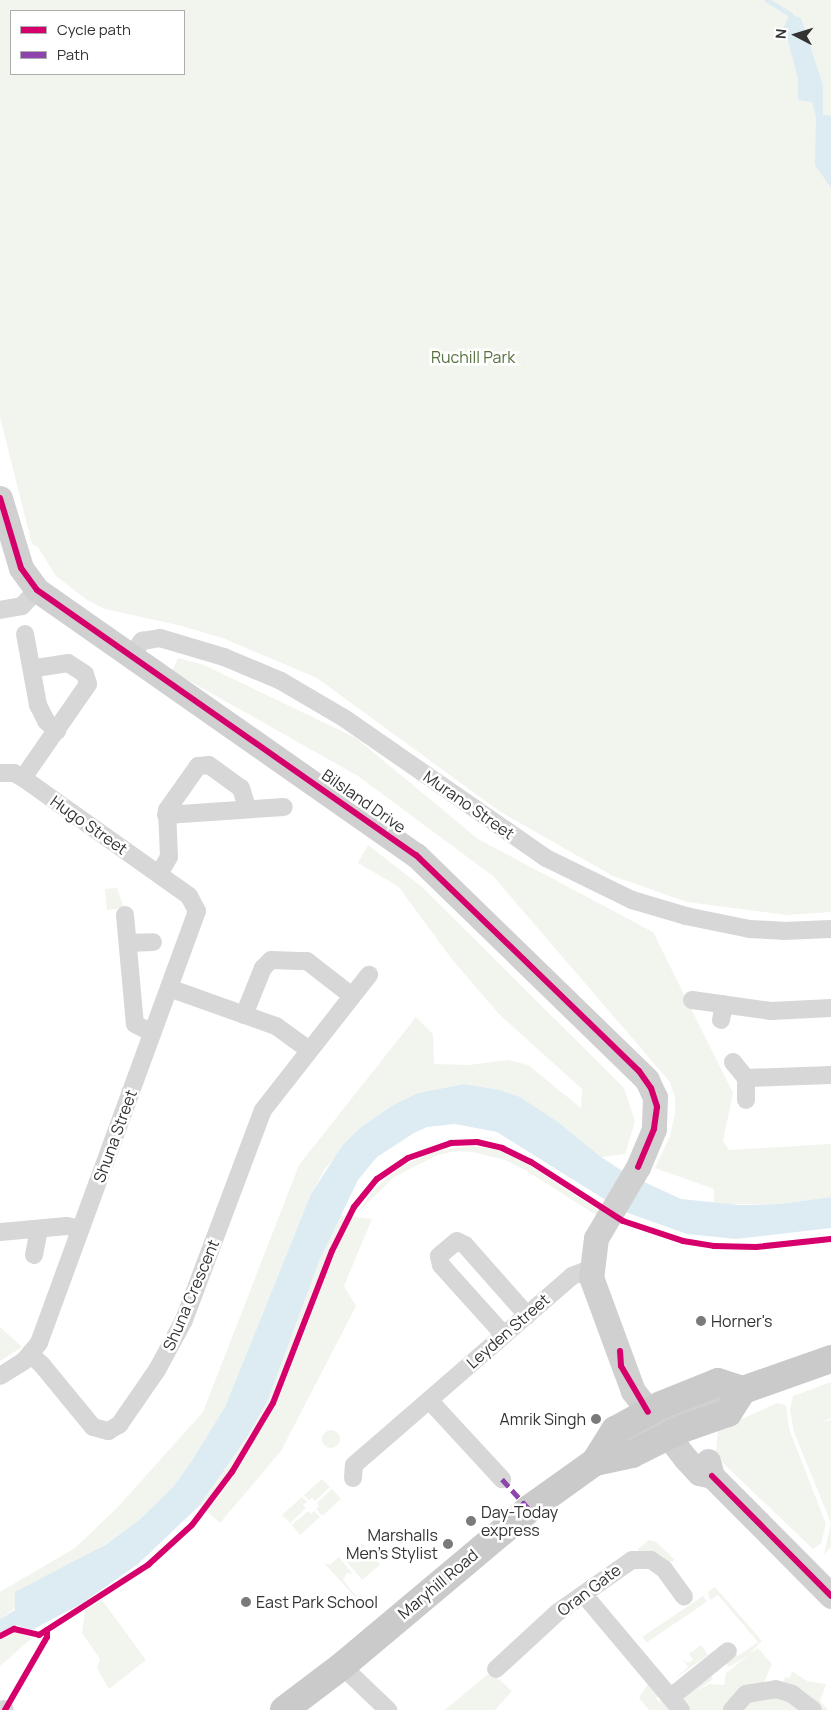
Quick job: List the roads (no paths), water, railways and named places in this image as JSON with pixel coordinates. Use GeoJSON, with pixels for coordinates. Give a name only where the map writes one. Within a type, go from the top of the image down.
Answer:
{"type":"FeatureCollection","features":[{"type":"Feature","properties":{"kind":"main road","name":"Bilsland Drive"},"geometry":{"type":"LineString","coordinates":[[0,498],[20,568],[37,590],[416,855],[647,1080],[657,1107],[653,1134],[638,1167],[598,1232],[590,1269],[594,1287],[620,1351],[632,1361],[644,1387],[664,1421],[708,1457],[712,1476],[831,1596]]}},
{"type":"Feature","properties":{"kind":"main road","name":"Maryhill Road"},"geometry":{"type":"LineString","coordinates":[[284,1710],[342,1666],[498,1534],[595,1462],[632,1454],[664,1421],[728,1414],[743,1390],[831,1359]]}},
{"type":"Feature","properties":{"kind":"street"},"geometry":{"type":"LineString","coordinates":[[0,610],[22,606],[37,590]]}},
{"type":"Feature","properties":{"kind":"street"},"geometry":{"type":"LineString","coordinates":[[25,634],[38,705],[46,721],[57,730]]}},
{"type":"Feature","properties":{"kind":"street","name":"Murano Street"},"geometry":{"type":"LineString","coordinates":[[131,656],[142,641],[160,638],[224,657],[281,681],[351,722],[546,858],[632,900],[686,916],[750,928],[783,931],[831,929]]}},
{"type":"Feature","properties":{"kind":"street"},"geometry":{"type":"LineString","coordinates":[[24,778],[87,689],[86,676],[68,663],[32,669]]}},
{"type":"Feature","properties":{"kind":"street"},"geometry":{"type":"LineString","coordinates":[[159,874],[169,857],[166,815],[195,769],[203,764],[241,788],[246,808]]}},
{"type":"Feature","properties":{"kind":"street","name":"Hugo Street"},"geometry":{"type":"LineString","coordinates":[[0,773],[14,773],[24,778],[175,886]]}},
{"type":"Feature","properties":{"kind":"street"},"geometry":{"type":"LineString","coordinates":[[166,815],[246,808],[284,808]]}},
{"type":"Feature","properties":{"kind":"street","name":"Shuna Street"},"geometry":{"type":"LineString","coordinates":[[0,1376],[31,1356],[39,1343],[169,988],[196,911],[192,899],[175,886]]}},
{"type":"Feature","properties":{"kind":"street"},"geometry":{"type":"LineString","coordinates":[[125,915],[135,1024],[152,1033]]}},
{"type":"Feature","properties":{"kind":"street"},"geometry":{"type":"LineString","coordinates":[[128,943],[153,942]]}},
{"type":"Feature","properties":{"kind":"street"},"geometry":{"type":"LineString","coordinates":[[244,1015],[263,968],[271,960],[307,961],[352,996]]}},
{"type":"Feature","properties":{"kind":"street","name":"Shuna Crescent"},"geometry":{"type":"LineString","coordinates":[[31,1356],[42,1365],[93,1427],[108,1431],[119,1425],[157,1370],[184,1320],[263,1110],[369,975]]}},
{"type":"Feature","properties":{"kind":"street"},"geometry":{"type":"LineString","coordinates":[[169,988],[280,1028],[309,1050]]}},
{"type":"Feature","properties":{"kind":"street"},"geometry":{"type":"LineString","coordinates":[[692,1000],[723,1012],[831,1008]]}},
{"type":"Feature","properties":{"kind":"street"},"geometry":{"type":"LineString","coordinates":[[733,1062],[746,1078],[746,1100]]}},
{"type":"Feature","properties":{"kind":"street"},"geometry":{"type":"LineString","coordinates":[[746,1078],[831,1075]]}},
{"type":"Feature","properties":{"kind":"street"},"geometry":{"type":"LineString","coordinates":[[0,1232],[67,1226],[81,1229]]}},
{"type":"Feature","properties":{"kind":"street"},"geometry":{"type":"LineString","coordinates":[[34,1255],[39,1229]]}},
{"type":"Feature","properties":{"kind":"street"},"geometry":{"type":"LineString","coordinates":[[504,1335],[441,1265],[439,1256],[457,1241],[466,1245],[528,1315]]}},
{"type":"Feature","properties":{"kind":"street","name":"Leyden Street"},"geometry":{"type":"LineString","coordinates":[[353,1478],[354,1465],[575,1274],[590,1269]]}},
{"type":"Feature","properties":{"kind":"street"},"geometry":{"type":"LineString","coordinates":[[429,1400],[502,1480]]}},
{"type":"Feature","properties":{"kind":"street","name":"Oran Gate"},"geometry":{"type":"LineString","coordinates":[[496,1669],[558,1612],[585,1596],[614,1570],[641,1558],[651,1560],[664,1569],[684,1597]]}},
{"type":"Feature","properties":{"kind":"street"},"geometry":{"type":"LineString","coordinates":[[585,1596],[676,1704],[728,1651]]}},
{"type":"Feature","properties":{"kind":"street"},"geometry":{"type":"LineString","coordinates":[[342,1666],[388,1710]]}},
{"type":"Feature","properties":{"kind":"street"},"geometry":{"type":"LineString","coordinates":[[732,1710],[746,1694],[776,1689],[792,1694],[814,1710]]}},
{"type":"Feature","properties":{"kind":"waterway"},"geometry":{"type":"LineString","coordinates":[[767,0],[790,14]]}},
{"type":"Feature","properties":{"kind":"place","name":"Horner's"},"geometry":{"type":"Point","coordinates":[701,1321]}},
{"type":"Feature","properties":{"kind":"place","name":"Amrik Singh"},"geometry":{"type":"Point","coordinates":[596,1419]}},
{"type":"Feature","properties":{"kind":"place","name":"Day-Today express"},"geometry":{"type":"Point","coordinates":[471,1521]}},
{"type":"Feature","properties":{"kind":"place","name":"Marshalls Men's Stylist"},"geometry":{"type":"Point","coordinates":[448,1544]}},
{"type":"Feature","properties":{"kind":"place","name":"East Park School"},"geometry":{"type":"Point","coordinates":[246,1602]}},
{"type":"Feature","properties":{"kind":"park label","name":"Ruchill Park"},"geometry":{"type":"Point","coordinates":[473,357]}}]}
